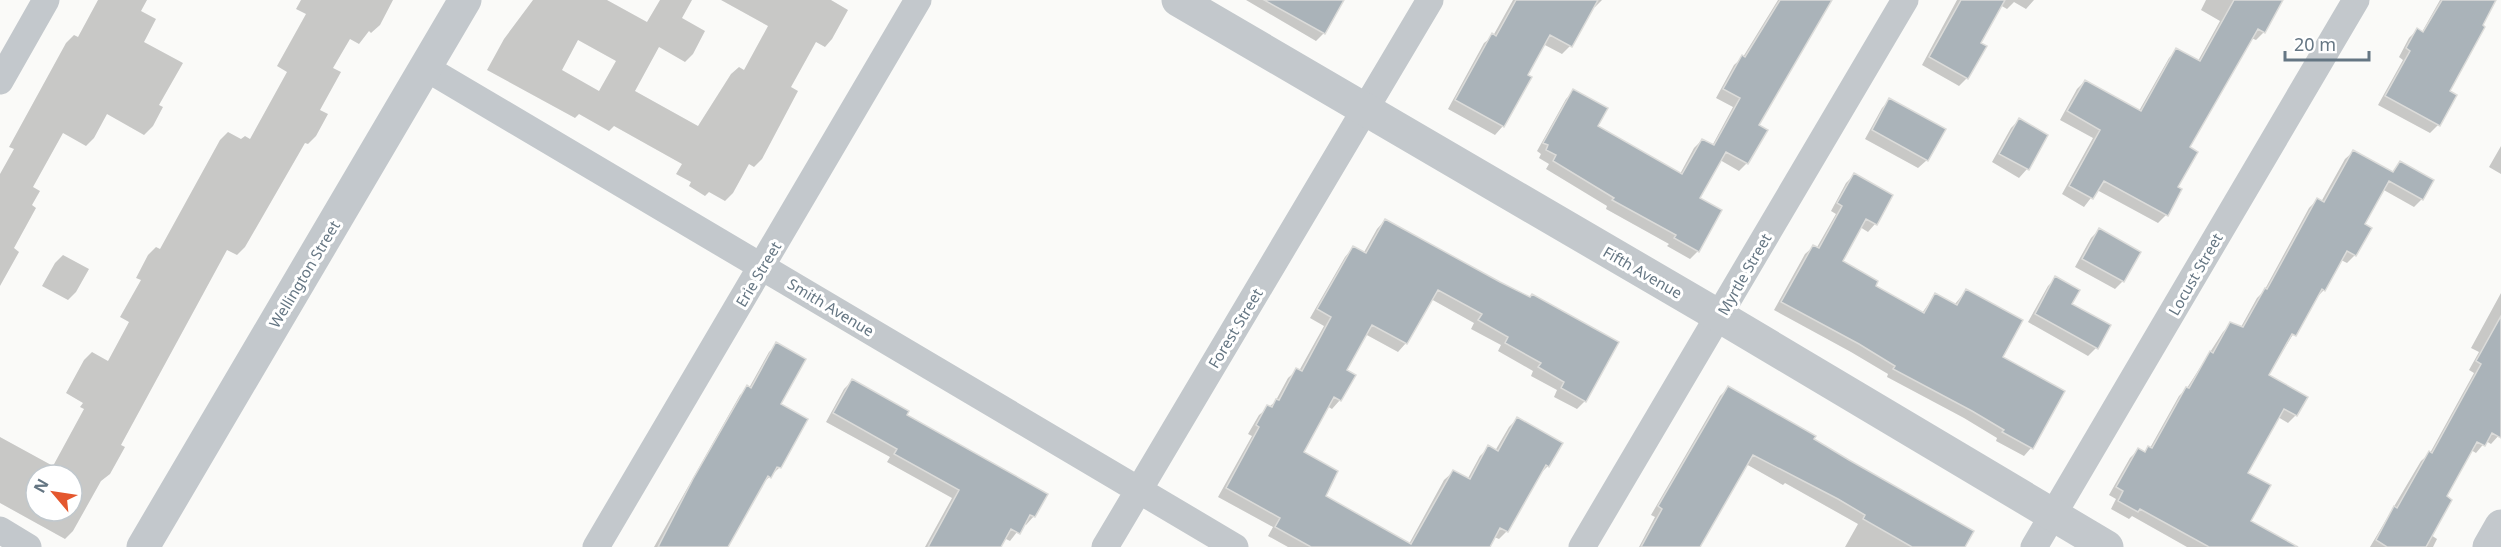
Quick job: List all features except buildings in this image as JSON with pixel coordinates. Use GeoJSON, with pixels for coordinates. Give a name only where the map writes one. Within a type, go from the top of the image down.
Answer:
{"type":"FeatureCollection","features":[{"type":"Feature","properties":{"kind":"street"},"geometry":{"type":"LineString","coordinates":[[0,81],[9,42],[46,0]]}},
{"type":"Feature","properties":{"kind":"street","name":"Wellington Street"},"geometry":{"type":"LineString","coordinates":[[143,547],[465,0]]}},
{"type":"Feature","properties":{"kind":"street","name":"Erie Street"},"geometry":{"type":"LineString","coordinates":[[596,547],[918,0]]}},
{"type":"Feature","properties":{"kind":"street","name":"Fifth Avenue"},"geometry":{"type":"LineString","coordinates":[[1178,0],[1366,108],[2107,547]]}},
{"type":"Feature","properties":{"kind":"street","name":"Forest Street"},"geometry":{"type":"LineString","coordinates":[[1106,547],[1430,0]]}},
{"type":"Feature","properties":{"kind":"street","name":"Myrtle Street"},"geometry":{"type":"LineString","coordinates":[[1582,547],[1905,0]]}},
{"type":"Feature","properties":{"kind":"street","name":"Locust Street"},"geometry":{"type":"LineString","coordinates":[[2034,547],[2356,0]]}},
{"type":"Feature","properties":{"kind":"street","name":"Smith Avenue"},"geometry":{"type":"LineString","coordinates":[[426,68],[1235,547]]}},
{"type":"Feature","properties":{"kind":"street"},"geometry":{"type":"LineString","coordinates":[[2489,547],[2501,526]]}},
{"type":"Feature","properties":{"kind":"street"},"geometry":{"type":"LineString","coordinates":[[0,530],[28,547]]}}]}
